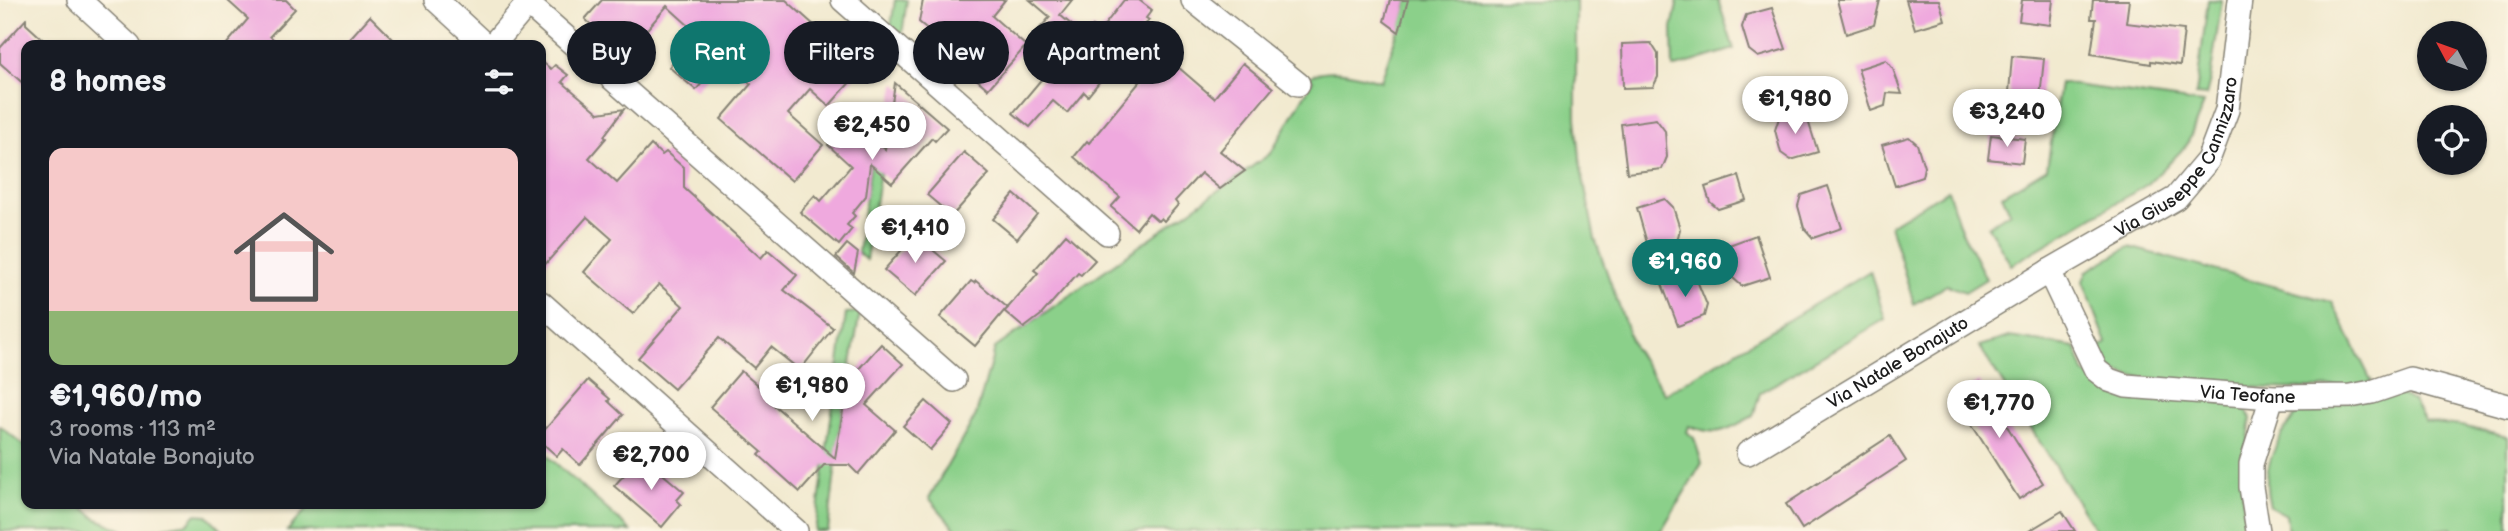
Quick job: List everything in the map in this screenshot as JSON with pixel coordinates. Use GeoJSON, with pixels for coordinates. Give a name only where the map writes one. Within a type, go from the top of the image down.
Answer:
{"type":"FeatureCollection","features":[{"type":"Feature","properties":{"kind":"street"},"geometry":{"type":"LineString","coordinates":[[79,0],[122,40]]}},
{"type":"Feature","properties":{"kind":"street"},"geometry":{"type":"LineString","coordinates":[[436,0],[479,40]]}},
{"type":"Feature","properties":{"kind":"street"},"geometry":{"type":"LineString","coordinates":[[843,0],[1107,233]]}},
{"type":"Feature","properties":{"kind":"street"},"geometry":{"type":"LineString","coordinates":[[1193,0],[1297,85]]}},
{"type":"Feature","properties":{"kind":"street","name":"Via Giuseppe Cannizzaro"},"geometry":{"type":"LineString","coordinates":[[2049,271],[2176,198],[2208,160],[2227,110],[2240,0]]}},
{"type":"Feature","properties":{"kind":"street"},"geometry":{"type":"LineString","coordinates":[[497,40],[530,2],[954,380]]}},
{"type":"Feature","properties":{"kind":"street","name":"Via Teofane"},"geometry":{"type":"LineString","coordinates":[[2049,271],[2096,370],[2109,380],[2126,386],[2272,397],[2350,396],[2372,392],[2410,379],[2508,406]]}},
{"type":"Feature","properties":{"kind":"street","name":"Via Natale Bonajuto"},"geometry":{"type":"LineString","coordinates":[[1748,453],[2049,271]]}},
{"type":"Feature","properties":{"kind":"street"},"geometry":{"type":"LineString","coordinates":[[546,307],[796,531]]}},
{"type":"Feature","properties":{"kind":"street"},"geometry":{"type":"LineString","coordinates":[[2258,531],[2251,487],[2251,464],[2272,397]]}},
{"type":"Feature","properties":{"kind":"green space"},"geometry":{"type":"Polygon","coordinates":[[[895,0],[907,0],[902,35],[899,32],[899,21],[892,21],[895,0]]]}},
{"type":"Feature","properties":{"kind":"green space"},"geometry":{"type":"Polygon","coordinates":[[[1408,0],[1576,0],[1576,118],[1581,167],[1595,239],[1634,348],[1665,394],[1870,271],[1885,319],[1760,393],[1753,416],[1722,431],[1689,426],[1687,432],[1694,438],[1702,463],[1661,531],[957,531],[929,498],[976,415],[995,348],[1271,153],[1313,80],[1309,77],[1325,71],[1335,71],[1381,81],[1408,0]]]}},
{"type":"Feature","properties":{"kind":"green space"},"geometry":{"type":"Polygon","coordinates":[[[1678,0],[1718,0],[1734,49],[1673,68],[1672,28],[1678,0]]]}},
{"type":"Feature","properties":{"kind":"green space"},"geometry":{"type":"Polygon","coordinates":[[[2208,0],[2222,0],[2206,96],[2196,95],[2208,0]]]}},
{"type":"Feature","properties":{"kind":"green space"},"geometry":{"type":"Polygon","coordinates":[[[2060,83],[2204,103],[2187,145],[2148,184],[2011,265],[1988,226],[2010,212],[2002,195],[2047,168],[2060,83]]]}},
{"type":"Feature","properties":{"kind":"green space"},"geometry":{"type":"Polygon","coordinates":[[[874,140],[885,142],[866,260],[858,253],[874,140]]]}},
{"type":"Feature","properties":{"kind":"green space"},"geometry":{"type":"Polygon","coordinates":[[[1948,190],[1960,227],[1986,279],[1965,292],[1947,285],[1914,304],[1890,225],[1948,190]]]}},
{"type":"Feature","properties":{"kind":"green space"},"geometry":{"type":"Polygon","coordinates":[[[2129,247],[2332,302],[2372,382],[2281,389],[2130,376],[2115,371],[2102,361],[2090,343],[2102,346],[2107,343],[2083,281],[2087,271],[2129,247]]]}},
{"type":"Feature","properties":{"kind":"green space"},"geometry":{"type":"Polygon","coordinates":[[[860,312],[841,421],[828,531],[815,531],[846,313],[860,312]]]}},
{"type":"Feature","properties":{"kind":"green space"},"geometry":{"type":"Polygon","coordinates":[[[2009,337],[2075,347],[2084,372],[2103,388],[2242,404],[2251,418],[2242,486],[2245,531],[2096,531],[1979,346],[2009,337]]]}},
{"type":"Feature","properties":{"kind":"green space"},"geometry":{"type":"Polygon","coordinates":[[[2400,394],[2413,401],[2425,422],[2461,426],[2508,437],[2508,531],[2455,531],[2452,528],[2425,531],[2288,531],[2286,515],[2270,506],[2267,479],[2273,453],[2294,417],[2303,407],[2400,394]]]}},
{"type":"Feature","properties":{"kind":"green space"},"geometry":{"type":"Polygon","coordinates":[[[0,426],[21,443],[21,509],[85,509],[95,518],[125,531],[0,531],[0,426]]]}},
{"type":"Feature","properties":{"kind":"green space"},"geometry":{"type":"Polygon","coordinates":[[[546,454],[631,531],[287,531],[307,509],[546,509],[546,454]]]}},
{"type":"Feature","properties":{"kind":"green space"},"geometry":{"type":"Polygon","coordinates":[[[196,514],[207,515],[223,531],[142,531],[188,523],[196,514]]]}},
{"type":"Feature","properties":{"kind":"building"},"geometry":{"type":"Polygon","coordinates":[[[227,0],[286,0],[295,9],[270,36],[274,40],[230,40],[248,19],[227,0]]]}},
{"type":"Feature","properties":{"kind":"building"},"geometry":{"type":"Polygon","coordinates":[[[602,0],[786,0],[809,21],[784,21],[784,84],[848,84],[829,106],[810,89],[788,114],[823,145],[792,181],[721,119],[751,84],[770,84],[770,21],[684,21],[667,6],[654,21],[585,19],[602,0]]]}},
{"type":"Feature","properties":{"kind":"building"},"geometry":{"type":"Polygon","coordinates":[[[923,0],[1005,0],[992,16],[998,21],[919,21],[923,0]]]}},
{"type":"Feature","properties":{"kind":"building"},"geometry":{"type":"Polygon","coordinates":[[[1030,0],[1072,0],[1060,15],[1067,21],[1046,21],[1050,17],[1030,0]]]}},
{"type":"Feature","properties":{"kind":"building"},"geometry":{"type":"Polygon","coordinates":[[[1124,0],[1139,0],[1152,10],[1146,18],[1149,20],[1108,21],[1124,0]]]}},
{"type":"Feature","properties":{"kind":"building"},"geometry":{"type":"Polygon","coordinates":[[[1390,0],[1408,0],[1399,32],[1384,21],[1390,0]]]}},
{"type":"Feature","properties":{"kind":"building"},"geometry":{"type":"Polygon","coordinates":[[[1837,0],[1880,0],[1874,25],[1846,34],[1837,0]]]}},
{"type":"Feature","properties":{"kind":"building"},"geometry":{"type":"Polygon","coordinates":[[[1906,0],[1939,0],[1945,20],[1915,29],[1906,0]]]}},
{"type":"Feature","properties":{"kind":"building"},"geometry":{"type":"Polygon","coordinates":[[[2022,0],[2053,0],[2050,25],[2019,21],[2022,0]]]}},
{"type":"Feature","properties":{"kind":"building"},"geometry":{"type":"Polygon","coordinates":[[[2093,0],[2129,0],[2126,23],[2184,30],[2180,65],[2151,61],[2151,64],[2091,54],[2096,19],[2091,19],[2093,0]]]}},
{"type":"Feature","properties":{"kind":"building"},"geometry":{"type":"Polygon","coordinates":[[[1772,8],[1786,49],[1758,57],[1749,50],[1742,27],[1746,15],[1772,8]]]}},
{"type":"Feature","properties":{"kind":"building"},"geometry":{"type":"Polygon","coordinates":[[[370,16],[394,40],[348,40],[370,16]]]}},
{"type":"Feature","properties":{"kind":"building"},"geometry":{"type":"Polygon","coordinates":[[[26,19],[26,24],[43,40],[21,40],[21,82],[0,63],[0,48],[26,19]]]}},
{"type":"Feature","properties":{"kind":"building"},"geometry":{"type":"Polygon","coordinates":[[[1009,31],[1023,43],[1023,49],[1009,65],[1009,31]]]}},
{"type":"Feature","properties":{"kind":"building"},"geometry":{"type":"Polygon","coordinates":[[[1651,43],[1658,54],[1658,77],[1653,87],[1623,88],[1622,44],[1651,43]]]}},
{"type":"Feature","properties":{"kind":"building"},"geometry":{"type":"Polygon","coordinates":[[[2012,56],[2044,59],[2039,107],[2008,104],[2012,56]]]}},
{"type":"Feature","properties":{"kind":"building"},"geometry":{"type":"Polygon","coordinates":[[[1886,60],[1893,69],[1902,94],[1887,93],[1885,106],[1871,111],[1858,69],[1886,60]]]}},
{"type":"Feature","properties":{"kind":"building"},"geometry":{"type":"Polygon","coordinates":[[[1243,63],[1273,88],[1220,151],[1245,171],[1220,189],[1201,173],[1175,201],[1178,205],[1164,221],[1161,218],[1158,221],[1149,213],[1136,229],[1111,207],[1120,197],[1074,157],[1087,141],[1089,143],[1138,84],[1184,84],[1184,72],[1214,98],[1243,63]]]}},
{"type":"Feature","properties":{"kind":"building"},"geometry":{"type":"Polygon","coordinates":[[[546,65],[551,69],[555,65],[567,74],[562,82],[599,113],[624,109],[604,136],[606,138],[589,158],[617,183],[651,145],[662,155],[666,152],[684,168],[684,188],[761,258],[768,250],[797,275],[784,290],[833,328],[800,370],[771,347],[754,368],[719,338],[674,389],[638,358],[683,306],[659,284],[633,314],[584,272],[612,239],[587,217],[546,263],[546,65]]]}},
{"type":"Feature","properties":{"kind":"building"},"geometry":{"type":"Polygon","coordinates":[[[689,84],[701,84],[696,90],[689,84]]]}},
{"type":"Feature","properties":{"kind":"building"},"geometry":{"type":"Polygon","coordinates":[[[896,84],[947,128],[935,141],[932,138],[892,183],[870,164],[866,196],[852,213],[855,216],[847,225],[852,229],[839,245],[800,212],[815,195],[821,201],[851,166],[828,145],[850,119],[885,149],[896,84]]]}},
{"type":"Feature","properties":{"kind":"building"},"geometry":{"type":"Polygon","coordinates":[[[1037,84],[1098,84],[1088,96],[1084,92],[1067,113],[1053,101],[1030,127],[1013,113],[1037,84]]]}},
{"type":"Feature","properties":{"kind":"building"},"geometry":{"type":"Polygon","coordinates":[[[1805,111],[1818,152],[1791,160],[1781,153],[1775,130],[1779,118],[1805,111]]]}},
{"type":"Feature","properties":{"kind":"building"},"geometry":{"type":"Polygon","coordinates":[[[1656,119],[1665,131],[1667,157],[1662,169],[1627,173],[1621,124],[1656,119]]]}},
{"type":"Feature","properties":{"kind":"building"},"geometry":{"type":"Polygon","coordinates":[[[1991,135],[2025,139],[2022,163],[1988,159],[1991,135]]]}},
{"type":"Feature","properties":{"kind":"building"},"geometry":{"type":"Polygon","coordinates":[[[1909,137],[1917,144],[1924,167],[1922,177],[1895,186],[1882,145],[1909,137]]]}},
{"type":"Feature","properties":{"kind":"building"},"geometry":{"type":"Polygon","coordinates":[[[964,152],[989,174],[952,216],[927,195],[964,152]]]}},
{"type":"Feature","properties":{"kind":"building"},"geometry":{"type":"Polygon","coordinates":[[[1739,176],[1746,200],[1718,209],[1710,202],[1705,187],[1739,176]]]}},
{"type":"Feature","properties":{"kind":"building"},"geometry":{"type":"Polygon","coordinates":[[[1828,186],[1842,228],[1813,238],[1804,228],[1798,206],[1801,195],[1828,186]]]}},
{"type":"Feature","properties":{"kind":"building"},"geometry":{"type":"Polygon","coordinates":[[[1014,194],[1037,214],[1017,239],[993,219],[1014,194]]]}},
{"type":"Feature","properties":{"kind":"building"},"geometry":{"type":"Polygon","coordinates":[[[1665,199],[1673,207],[1680,229],[1677,241],[1649,250],[1637,208],[1665,199]]]}},
{"type":"Feature","properties":{"kind":"building"},"geometry":{"type":"Polygon","coordinates":[[[1066,234],[1095,260],[1081,275],[1078,273],[1041,315],[1024,328],[1004,311],[975,346],[940,317],[971,281],[976,281],[1008,308],[1038,273],[1034,270],[1066,234]]]}},
{"type":"Feature","properties":{"kind":"building"},"geometry":{"type":"Polygon","coordinates":[[[915,235],[946,261],[915,296],[884,270],[915,235]]]}},
{"type":"Feature","properties":{"kind":"building"},"geometry":{"type":"Polygon","coordinates":[[[1756,235],[1770,277],[1742,286],[1733,278],[1727,256],[1729,245],[1756,235]]]}},
{"type":"Feature","properties":{"kind":"building"},"geometry":{"type":"Polygon","coordinates":[[[847,244],[858,253],[854,273],[836,257],[847,244]]]}},
{"type":"Feature","properties":{"kind":"building"},"geometry":{"type":"Polygon","coordinates":[[[1689,274],[1698,283],[1707,305],[1704,316],[1678,326],[1662,284],[1689,274]]]}},
{"type":"Feature","properties":{"kind":"building"},"geometry":{"type":"Polygon","coordinates":[[[881,344],[903,364],[866,405],[895,430],[858,474],[849,465],[824,465],[800,492],[759,455],[762,452],[710,407],[741,371],[771,397],[768,400],[835,458],[848,381],[881,344]]]}},
{"type":"Feature","properties":{"kind":"building"},"geometry":{"type":"Polygon","coordinates":[[[588,380],[610,399],[608,401],[623,415],[580,465],[563,449],[557,456],[546,446],[546,428],[588,380]]]}},
{"type":"Feature","properties":{"kind":"building"},"geometry":{"type":"Polygon","coordinates":[[[1979,382],[2043,483],[2019,499],[1955,398],[1979,382]]]}},
{"type":"Feature","properties":{"kind":"building"},"geometry":{"type":"Polygon","coordinates":[[[926,401],[952,424],[930,450],[903,426],[926,401]]]}},
{"type":"Feature","properties":{"kind":"building"},"geometry":{"type":"Polygon","coordinates":[[[1890,436],[1906,461],[1802,529],[1786,504],[1890,436]]]}},
{"type":"Feature","properties":{"kind":"building"},"geometry":{"type":"Polygon","coordinates":[[[645,459],[684,492],[677,500],[681,504],[662,527],[614,486],[633,465],[637,468],[645,459]]]}},
{"type":"Feature","properties":{"kind":"building"},"geometry":{"type":"Polygon","coordinates":[[[2062,511],[2075,531],[2029,531],[2062,511]]]}}]}
